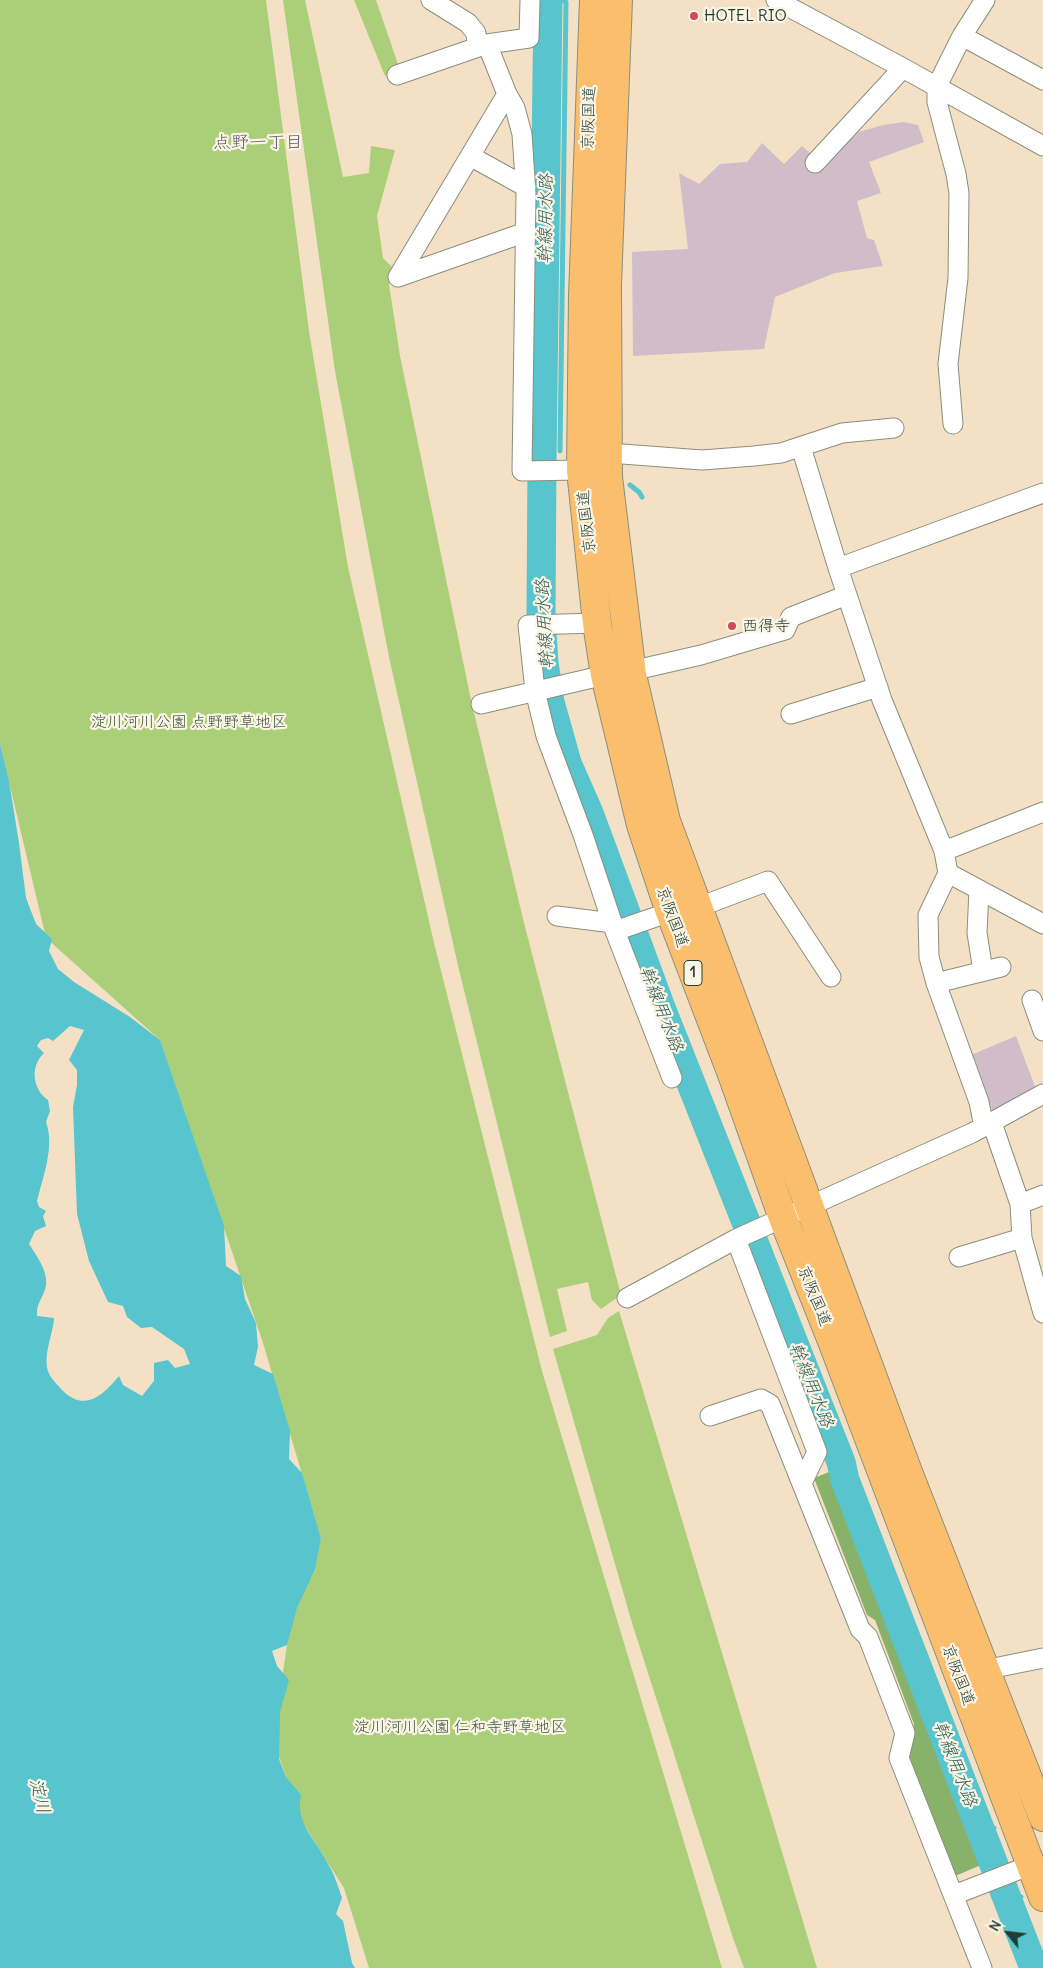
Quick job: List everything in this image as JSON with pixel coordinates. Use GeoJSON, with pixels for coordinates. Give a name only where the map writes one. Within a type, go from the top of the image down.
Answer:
{"type":"FeatureCollection","features":[{"type":"Feature","properties":{"kind":"highway","name":"京阪国道"},"geometry":{"type":"LineString","coordinates":[[594,0],[583,296],[570,470],[597,623],[618,673],[666,821],[908,1472],[1043,1817]]}},
{"type":"Feature","properties":{"kind":"highway","name":"京阪国道"},"geometry":{"type":"LineString","coordinates":[[618,0],[606,284],[608,477],[618,673],[641,825],[660,916],[733,1077],[772,1222],[832,1340],[1020,1870],[1043,1897]]}},
{"type":"Feature","properties":{"kind":"street"},"geometry":{"type":"LineString","coordinates":[[431,0],[468,23],[476,33],[515,108],[522,134],[526,187],[522,471],[570,470]]}},
{"type":"Feature","properties":{"kind":"street"},"geometry":{"type":"LineString","coordinates":[[397,75],[482,45],[529,38],[530,0]]}},
{"type":"Feature","properties":{"kind":"street"},"geometry":{"type":"LineString","coordinates":[[776,0],[938,86],[1043,146]]}},
{"type":"Feature","properties":{"kind":"street"},"geometry":{"type":"LineString","coordinates":[[953,424],[948,364],[958,278],[959,193],[956,174],[937,102],[938,86],[962,36],[985,0]]}},
{"type":"Feature","properties":{"kind":"street"},"geometry":{"type":"LineString","coordinates":[[962,36],[1043,80]]}},
{"type":"Feature","properties":{"kind":"street"},"geometry":{"type":"LineString","coordinates":[[815,163],[903,68]]}},
{"type":"Feature","properties":{"kind":"street"},"geometry":{"type":"LineString","coordinates":[[507,94],[398,276],[526,232]]}},
{"type":"Feature","properties":{"kind":"street"},"geometry":{"type":"LineString","coordinates":[[470,156],[526,187]]}},
{"type":"Feature","properties":{"kind":"street"},"geometry":{"type":"LineString","coordinates":[[609,453],[702,460],[781,452],[842,433],[894,428]]}},
{"type":"Feature","properties":{"kind":"street"},"geometry":{"type":"LineString","coordinates":[[801,447],[838,568],[878,687],[944,851],[948,873],[928,915],[929,957],[936,983],[979,1102],[1020,1204],[1022,1238],[1043,1312]]}},
{"type":"Feature","properties":{"kind":"street"},"geometry":{"type":"LineString","coordinates":[[838,568],[1043,493]]}},
{"type":"Feature","properties":{"kind":"street"},"geometry":{"type":"LineString","coordinates":[[481,704],[701,655],[786,630],[790,617],[847,595]]}},
{"type":"Feature","properties":{"kind":"street"},"geometry":{"type":"LineString","coordinates":[[597,623],[528,625],[535,691],[546,736],[583,835],[614,927],[672,1078]]}},
{"type":"Feature","properties":{"kind":"street"},"geometry":{"type":"LineString","coordinates":[[791,714],[878,687]]}},
{"type":"Feature","properties":{"kind":"street"},"geometry":{"type":"LineString","coordinates":[[944,851],[1043,812]]}},
{"type":"Feature","properties":{"kind":"street"},"geometry":{"type":"LineString","coordinates":[[948,873],[1043,924]]}},
{"type":"Feature","properties":{"kind":"street"},"geometry":{"type":"LineString","coordinates":[[699,907],[768,881],[831,976]]}},
{"type":"Feature","properties":{"kind":"street"},"geometry":{"type":"LineString","coordinates":[[979,890],[977,933],[983,972]]}},
{"type":"Feature","properties":{"kind":"street"},"geometry":{"type":"LineString","coordinates":[[557,916],[614,927],[660,916]]}},
{"type":"Feature","properties":{"kind":"street"},"geometry":{"type":"LineString","coordinates":[[936,983],[1001,967]]}},
{"type":"Feature","properties":{"kind":"street"},"geometry":{"type":"LineString","coordinates":[[1032,1000],[1043,1030]]}},
{"type":"Feature","properties":{"kind":"street"},"geometry":{"type":"LineString","coordinates":[[627,1298],[738,1238],[988,1125],[1043,1094]]}},
{"type":"Feature","properties":{"kind":"street"},"geometry":{"type":"LineString","coordinates":[[1020,1204],[1043,1195]]}},
{"type":"Feature","properties":{"kind":"street"},"geometry":{"type":"LineString","coordinates":[[738,1238],[817,1452],[802,1483]]}},
{"type":"Feature","properties":{"kind":"street"},"geometry":{"type":"LineString","coordinates":[[959,1257],[1022,1238]]}},
{"type":"Feature","properties":{"kind":"street"},"geometry":{"type":"LineString","coordinates":[[710,1416],[761,1399],[770,1404],[860,1629],[868,1637],[905,1733],[899,1758],[982,1968]]}},
{"type":"Feature","properties":{"kind":"street"},"geometry":{"type":"LineString","coordinates":[[984,1670],[1043,1658]]}},
{"type":"Feature","properties":{"kind":"street"},"geometry":{"type":"LineString","coordinates":[[954,1895],[1020,1870]]}},
{"type":"Feature","properties":{"kind":"shaded area"},"geometry":{"type":"Polygon","coordinates":[[[904,122],[918,125],[924,142],[869,162],[881,193],[857,201],[867,238],[874,240],[883,266],[835,273],[775,297],[764,349],[633,356],[632,252],[688,249],[679,173],[699,184],[720,164],[747,162],[762,143],[784,164],[802,146],[813,156],[851,134],[883,125],[904,122]]]}},
{"type":"Feature","properties":{"kind":"shaded area"},"geometry":{"type":"Polygon","coordinates":[[[1016,1036],[1037,1092],[994,1115],[971,1055],[1016,1036]]]}},
{"type":"Feature","properties":{"kind":"green space"},"geometry":{"type":"Polygon","coordinates":[[[0,0],[266,0],[309,331],[348,567],[434,943],[542,1371],[722,1968],[369,1968],[344,1888],[304,1825],[273,1741],[289,1631],[321,1538],[263,1343],[160,1040],[46,938],[0,744],[0,0]]]}},
{"type":"Feature","properties":{"kind":"green space"},"geometry":{"type":"Polygon","coordinates":[[[283,0],[305,0],[343,177],[369,173],[371,146],[395,150],[377,216],[383,258],[396,271],[389,284],[400,356],[471,700],[524,923],[621,1295],[601,1309],[592,1300],[588,1282],[557,1289],[567,1331],[550,1337],[459,970],[389,657],[335,371],[283,0]]]}},
{"type":"Feature","properties":{"kind":"green space"},"geometry":{"type":"Polygon","coordinates":[[[354,0],[376,0],[400,70],[385,76],[354,0]]]}},
{"type":"Feature","properties":{"kind":"green space"},"geometry":{"type":"Polygon","coordinates":[[[619,1311],[817,1968],[744,1968],[632,1623],[553,1349],[597,1335],[608,1318],[619,1311]]]}},
{"type":"Feature","properties":{"kind":"green space"},"geometry":{"type":"Polygon","coordinates":[[[829,1472],[981,1865],[953,1877],[905,1752],[914,1724],[875,1620],[867,1615],[814,1478],[829,1472]]]}},
{"type":"Feature","properties":{"kind":"water","name":"淀川"},"geometry":{"type":"Polygon","coordinates":[[[0,744],[9,781],[26,898],[36,924],[52,939],[49,951],[58,969],[74,982],[130,1017],[160,1040],[224,1226],[226,1266],[241,1276],[245,1299],[256,1323],[258,1347],[254,1365],[273,1374],[290,1431],[289,1459],[302,1473],[321,1538],[315,1569],[297,1608],[287,1645],[272,1651],[277,1666],[289,1680],[280,1712],[279,1759],[286,1777],[301,1795],[300,1805],[303,1823],[334,1875],[342,1898],[336,1914],[343,1921],[352,1963],[355,1968],[0,1968],[0,744]],[[70,1026],[53,1041],[48,1038],[41,1040],[37,1046],[44,1053],[36,1064],[36,1084],[48,1100],[50,1111],[46,1122],[49,1151],[37,1201],[39,1207],[46,1211],[43,1216],[46,1226],[35,1231],[29,1244],[41,1263],[46,1280],[37,1316],[54,1318],[47,1351],[48,1371],[54,1381],[70,1397],[86,1401],[100,1395],[119,1376],[123,1385],[142,1396],[154,1381],[154,1363],[168,1360],[175,1368],[190,1364],[184,1349],[152,1327],[141,1328],[127,1317],[123,1306],[108,1302],[89,1261],[77,1214],[73,1107],[77,1085],[77,1070],[69,1060],[84,1030],[70,1026]]]}},
{"type":"Feature","properties":{"kind":"waterway","name":"幹線用水路"},"geometry":{"type":"LineString","coordinates":[[548,0],[541,616],[544,663],[550,702],[567,763],[589,813],[660,1005],[841,1462],[845,1480],[1034,1968]]}},
{"type":"Feature","properties":{"kind":"waterway"},"geometry":{"type":"LineString","coordinates":[[560,451],[566,2],[561,0]]}},
{"type":"Feature","properties":{"kind":"waterway"},"geometry":{"type":"LineString","coordinates":[[630,485],[642,497]]}},
{"type":"Feature","properties":{"kind":"waterway"},"geometry":{"type":"LineString","coordinates":[[982,1834],[994,1828]]}},
{"type":"Feature","properties":{"kind":"waterway"},"geometry":{"type":"LineString","coordinates":[[1006,1896],[1021,1897]]}},
{"type":"Feature","properties":{"kind":"place","name":"HOTEL RIO"},"geometry":{"type":"Point","coordinates":[694,16]}},
{"type":"Feature","properties":{"kind":"place","name":"西得寺"},"geometry":{"type":"Point","coordinates":[732,626]}},
{"type":"Feature","properties":{"kind":"district","name":"点野一丁目"},"geometry":{"type":"Point","coordinates":[258,143]}},
{"type":"Feature","properties":{"kind":"park label","name":"淀川河川公園 点野野草地区"},"geometry":{"type":"Point","coordinates":[189,722]}},
{"type":"Feature","properties":{"kind":"park label","name":"淀川河川公園 仁和寺野草地区"},"geometry":{"type":"Point","coordinates":[460,1727]}}]}
